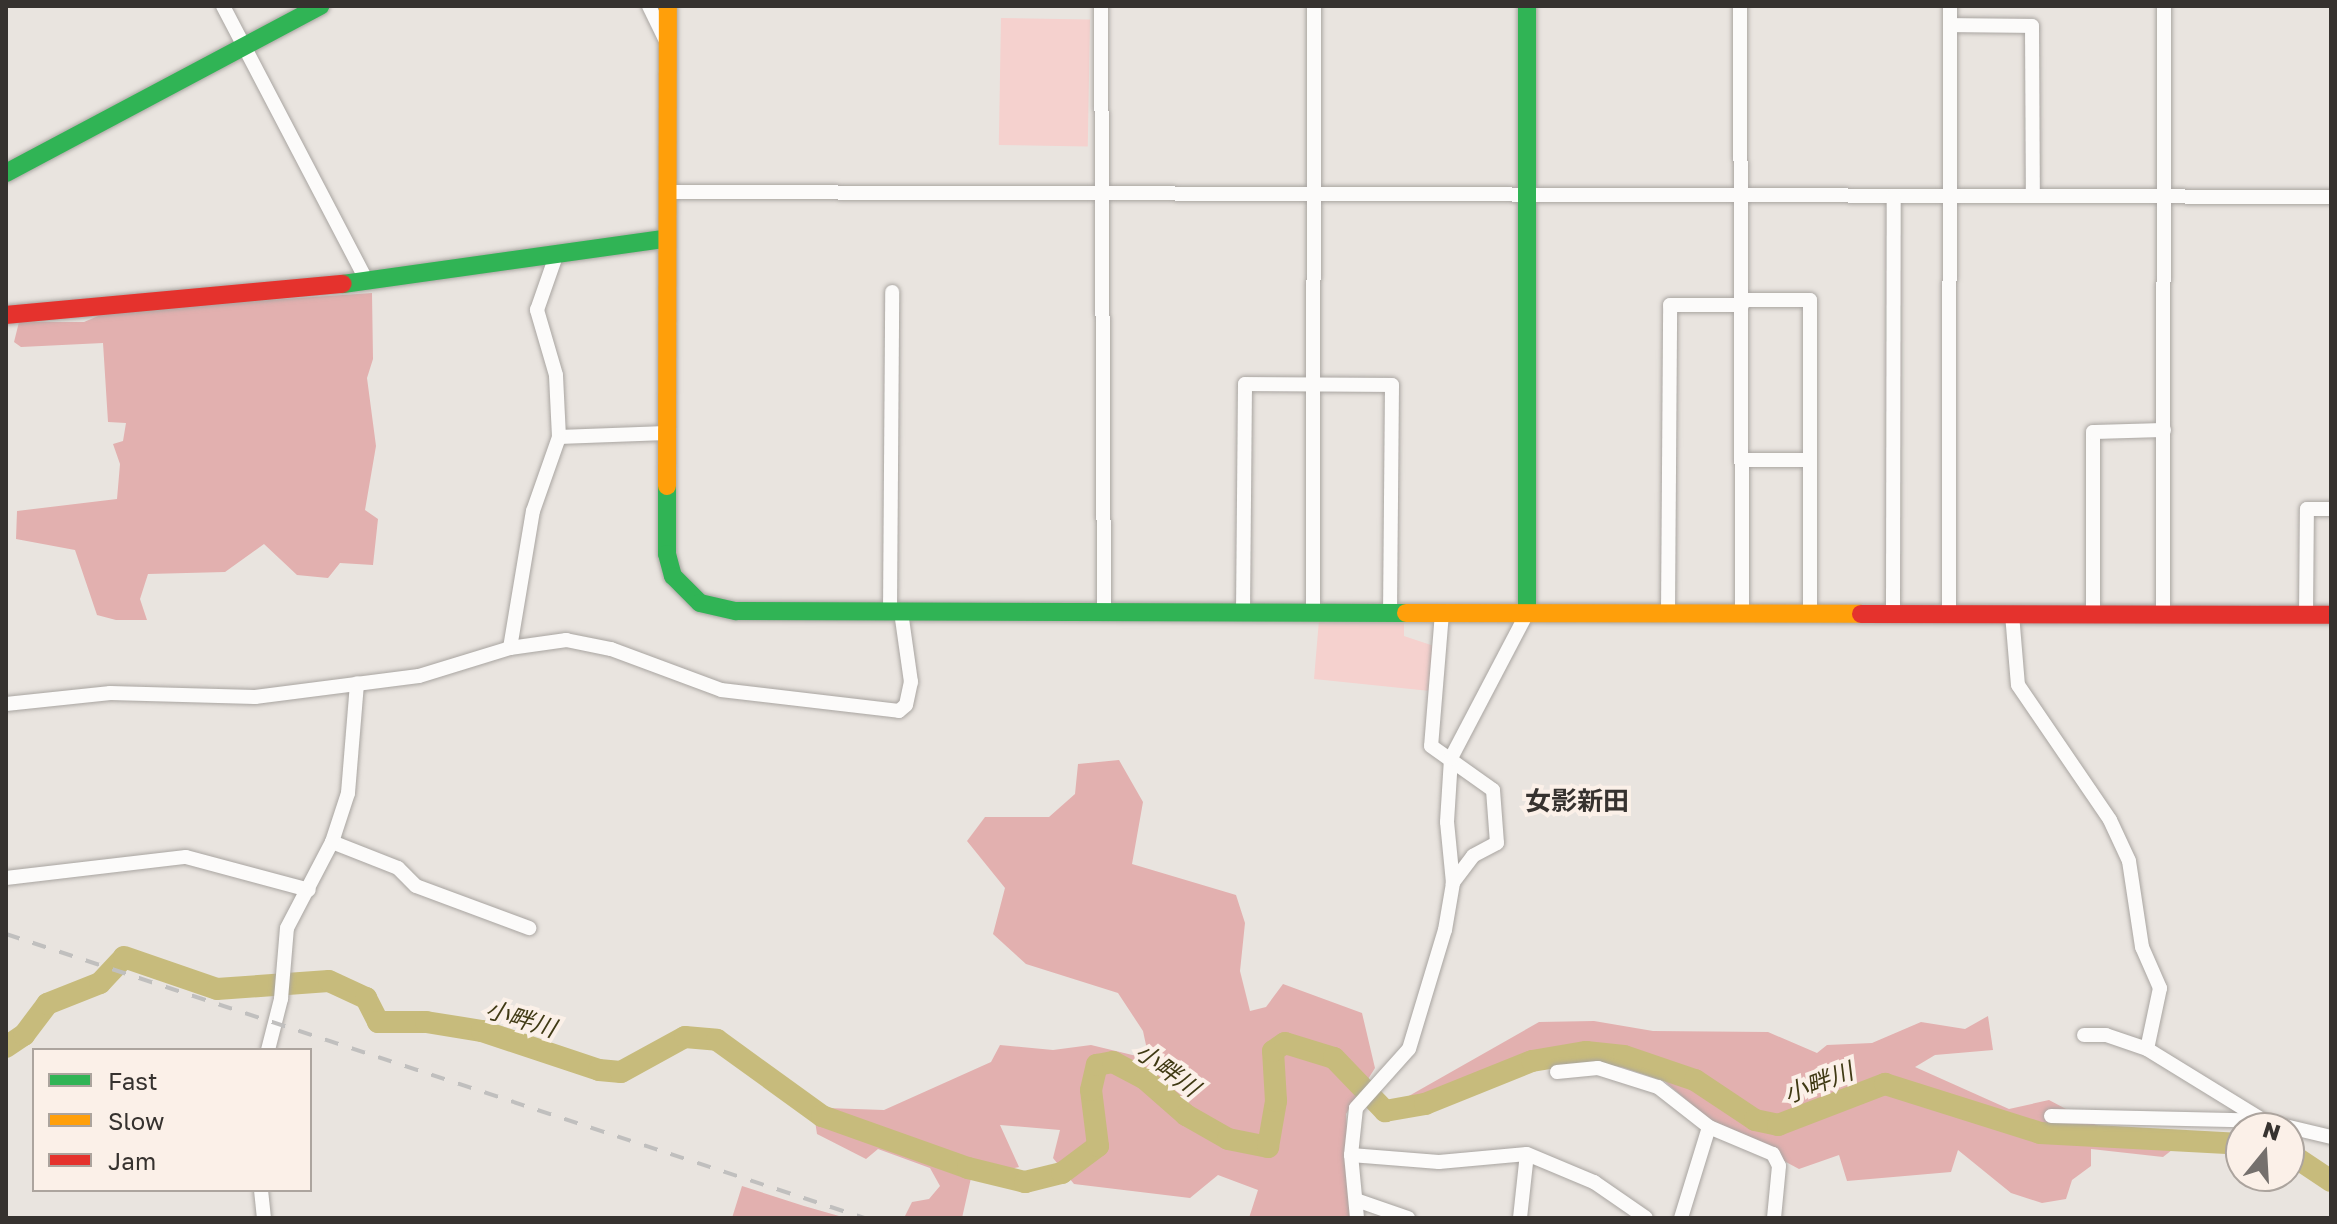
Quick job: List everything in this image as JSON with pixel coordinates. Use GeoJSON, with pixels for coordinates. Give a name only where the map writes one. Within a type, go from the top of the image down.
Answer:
{"type":"FeatureCollection","features":[{"type":"Feature","properties":{"kind":"street"},"geometry":{"type":"LineString","coordinates":[[223,6],[367,282]]}},
{"type":"Feature","properties":{"kind":"street"},"geometry":{"type":"LineString","coordinates":[[6,173],[320,6]]}},
{"type":"Feature","properties":{"kind":"street"},"geometry":{"type":"LineString","coordinates":[[649,6],[668,44]]}},
{"type":"Feature","properties":{"kind":"street"},"geometry":{"type":"LineString","coordinates":[[668,6],[665,239],[667,554],[673,576],[695,599],[736,611],[2331,615]]}},
{"type":"Feature","properties":{"kind":"street"},"geometry":{"type":"LineString","coordinates":[[1101,6],[1104,612]]}},
{"type":"Feature","properties":{"kind":"street"},"geometry":{"type":"LineString","coordinates":[[1313,613],[1314,6]]}},
{"type":"Feature","properties":{"kind":"street"},"geometry":{"type":"LineString","coordinates":[[1357,1218],[1359,1201],[1351,1155],[1358,1107],[1409,1049],[1445,930],[1453,883],[1447,822],[1451,758],[1527,613],[1527,6]]}},
{"type":"Feature","properties":{"kind":"street"},"geometry":{"type":"LineString","coordinates":[[1740,6],[1742,614]]}},
{"type":"Feature","properties":{"kind":"street"},"geometry":{"type":"LineString","coordinates":[[1949,614],[1950,6]]}},
{"type":"Feature","properties":{"kind":"street"},"geometry":{"type":"LineString","coordinates":[[2163,615],[2164,6]]}},
{"type":"Feature","properties":{"kind":"street"},"geometry":{"type":"LineString","coordinates":[[1950,25],[2032,26],[2033,196]]}},
{"type":"Feature","properties":{"kind":"street"},"geometry":{"type":"LineString","coordinates":[[666,192],[2331,197]]}},
{"type":"Feature","properties":{"kind":"street"},"geometry":{"type":"LineString","coordinates":[[1893,614],[1894,196]]}},
{"type":"Feature","properties":{"kind":"street"},"geometry":{"type":"LineString","coordinates":[[6,315],[367,282],[665,239]]}},
{"type":"Feature","properties":{"kind":"street"},"geometry":{"type":"LineString","coordinates":[[510,648],[533,511],[559,437],[556,375],[537,310],[557,253]]}},
{"type":"Feature","properties":{"kind":"street"},"geometry":{"type":"LineString","coordinates":[[6,717],[12,704],[110,693],[255,697],[419,676],[541,641],[586,642],[721,690],[891,712],[906,705],[909,696],[895,612],[892,292]]}},
{"type":"Feature","properties":{"kind":"street"},"geometry":{"type":"LineString","coordinates":[[1668,614],[1670,305],[1810,300],[1810,614]]}},
{"type":"Feature","properties":{"kind":"street"},"geometry":{"type":"LineString","coordinates":[[1243,613],[1245,384],[1392,385],[1390,613]]}},
{"type":"Feature","properties":{"kind":"street"},"geometry":{"type":"LineString","coordinates":[[2093,615],[2093,432],[2164,430]]}},
{"type":"Feature","properties":{"kind":"street"},"geometry":{"type":"LineString","coordinates":[[559,437],[666,433]]}},
{"type":"Feature","properties":{"kind":"street"},"geometry":{"type":"LineString","coordinates":[[1742,460],[1808,460]]}},
{"type":"Feature","properties":{"kind":"street"},"geometry":{"type":"LineString","coordinates":[[2306,615],[2307,509],[2331,509]]}},
{"type":"Feature","properties":{"kind":"street"},"geometry":{"type":"LineString","coordinates":[[1442,613],[1431,746],[1493,790],[1497,843],[1473,856],[1453,883]]}},
{"type":"Feature","properties":{"kind":"street"},"geometry":{"type":"LineString","coordinates":[[2012,614],[2018,685],[2110,820],[2129,861],[2142,947],[2160,988],[2147,1049]]}},
{"type":"Feature","properties":{"kind":"street"},"geometry":{"type":"LineString","coordinates":[[268,1048],[281,996],[280,979],[287,928],[332,842],[348,793],[357,683]]}},
{"type":"Feature","properties":{"kind":"street"},"geometry":{"type":"LineString","coordinates":[[332,842],[398,868],[416,886],[529,928]]}},
{"type":"Feature","properties":{"kind":"street"},"geometry":{"type":"LineString","coordinates":[[6,878],[186,857],[309,890]]}},
{"type":"Feature","properties":{"kind":"street"},"geometry":{"type":"LineString","coordinates":[[2084,1035],[2106,1035],[2147,1049],[2249,1112]]}},
{"type":"Feature","properties":{"kind":"street"},"geometry":{"type":"LineString","coordinates":[[1557,1072],[1598,1068],[1658,1087],[1709,1127],[1773,1154],[1779,1166],[1774,1218]]}},
{"type":"Feature","properties":{"kind":"street"},"geometry":{"type":"LineString","coordinates":[[2051,1116],[2225,1120]]}},
{"type":"Feature","properties":{"kind":"street"},"geometry":{"type":"LineString","coordinates":[[1681,1218],[1709,1127]]}},
{"type":"Feature","properties":{"kind":"street"},"geometry":{"type":"LineString","coordinates":[[2305,1131],[2331,1137]]}},
{"type":"Feature","properties":{"kind":"street"},"geometry":{"type":"LineString","coordinates":[[1351,1155],[1439,1162],[1527,1154],[1594,1182],[1646,1218]]}},
{"type":"Feature","properties":{"kind":"street"},"geometry":{"type":"LineString","coordinates":[[1520,1218],[1527,1154]]}},
{"type":"Feature","properties":{"kind":"street"},"geometry":{"type":"LineString","coordinates":[[261,1192],[264,1218]]}},
{"type":"Feature","properties":{"kind":"street"},"geometry":{"type":"LineString","coordinates":[[1359,1201],[1408,1218]]}},
{"type":"Feature","properties":{"kind":"shaded area"},"geometry":{"type":"Polygon","coordinates":[[[1001,18],[1090,20],[1088,147],[999,145],[1001,18]]]}},
{"type":"Feature","properties":{"kind":"shaded area"},"geometry":{"type":"Polygon","coordinates":[[[372,293],[373,359],[367,378],[376,446],[365,510],[378,519],[373,565],[340,563],[328,578],[297,575],[264,544],[225,572],[148,574],[140,599],[147,620],[116,620],[97,615],[75,550],[16,539],[17,511],[117,499],[120,464],[113,444],[123,441],[126,423],[108,422],[103,343],[21,347],[14,342],[19,322],[84,322],[110,311],[372,293]]]}},
{"type":"Feature","properties":{"kind":"shaded area"},"geometry":{"type":"Polygon","coordinates":[[[1319,620],[1404,622],[1404,636],[1434,646],[1430,691],[1314,679],[1319,620]]]}},
{"type":"Feature","properties":{"kind":"shaded area"},"geometry":{"type":"Polygon","coordinates":[[[1119,760],[1143,802],[1132,864],[1236,895],[1245,923],[1240,971],[1250,1011],[1266,1007],[1283,984],[1362,1013],[1375,1068],[1346,1114],[1353,1218],[1249,1218],[1258,1190],[1218,1175],[1190,1198],[1074,1184],[1053,1158],[1060,1130],[1000,1125],[1019,1167],[971,1178],[962,1218],[904,1218],[912,1202],[929,1199],[940,1186],[930,1168],[878,1149],[866,1159],[817,1134],[815,1121],[826,1108],[884,1110],[991,1062],[1000,1045],[1053,1050],[1091,1045],[1149,1059],[1143,1031],[1118,993],[1026,964],[993,934],[1005,888],[967,841],[985,817],[1049,817],[1075,794],[1078,764],[1119,760]]]}},
{"type":"Feature","properties":{"kind":"shaded area"},"geometry":{"type":"Polygon","coordinates":[[[1988,1016],[1993,1050],[1935,1055],[1915,1067],[2009,1109],[2049,1100],[2098,1126],[2195,1132],[2163,1157],[2091,1149],[2091,1166],[2072,1180],[2066,1199],[2042,1203],[2011,1193],[1958,1150],[1951,1172],[1847,1181],[1839,1155],[1799,1169],[1712,1122],[1662,1079],[1594,1059],[1490,1073],[1440,1093],[1400,1101],[1539,1022],[1594,1021],[1653,1031],[1768,1032],[1817,1053],[1827,1045],[1872,1043],[1921,1022],[1965,1029],[1988,1016]]]}},
{"type":"Feature","properties":{"kind":"shaded area"},"geometry":{"type":"Polygon","coordinates":[[[742,1186],[804,1206],[846,1218],[732,1218],[742,1186]]]}},
{"type":"Feature","properties":{"kind":"waterway","name":"小畔川"},"geometry":{"type":"LineString","coordinates":[[6,1047],[24,1035],[47,1004],[100,983],[124,957],[217,989],[329,981],[366,998],[378,1022],[426,1022],[482,1031],[599,1070],[621,1072],[685,1037],[717,1040],[822,1116],[968,1168],[1025,1182],[1062,1173],[1098,1146],[1091,1090],[1097,1065],[1113,1062],[1145,1079],[1186,1115],[1228,1139],[1268,1147],[1276,1101],[1273,1051],[1285,1043],[1334,1058],[1385,1111],[1425,1104],[1532,1061],[1586,1052],[1624,1056],[1695,1080],[1755,1120],[1778,1125],[1885,1084],[2040,1133],[2225,1143]]}},
{"type":"Feature","properties":{"kind":"waterway","name":"小畔川"},"geometry":{"type":"LineString","coordinates":[[2305,1164],[2331,1181]]}},
{"type":"Feature","properties":{"kind":"railway"},"geometry":{"type":"LineString","coordinates":[[6,934],[864,1218]]}},
{"type":"Feature","properties":{"kind":"traffic: fast"},"geometry":{"type":"LineString","coordinates":[[6,173],[320,6]]}},
{"type":"Feature","properties":{"kind":"traffic: fast"},"geometry":{"type":"LineString","coordinates":[[1527,6],[1527,613]]}},
{"type":"Feature","properties":{"kind":"traffic: fast"},"geometry":{"type":"LineString","coordinates":[[343,284],[665,239]]}},
{"type":"Feature","properties":{"kind":"traffic: fast"},"geometry":{"type":"LineString","coordinates":[[667,486],[667,554],[673,576],[700,603],[736,611],[1406,613]]}},
{"type":"Feature","properties":{"kind":"traffic: slow"},"geometry":{"type":"LineString","coordinates":[[667,486],[668,6]]}},
{"type":"Feature","properties":{"kind":"traffic: slow"},"geometry":{"type":"LineString","coordinates":[[1406,613],[1861,614]]}},
{"type":"Feature","properties":{"kind":"traffic: jam"},"geometry":{"type":"LineString","coordinates":[[6,315],[343,284]]}},
{"type":"Feature","properties":{"kind":"traffic: jam"},"geometry":{"type":"LineString","coordinates":[[1861,614],[2331,615]]}},
{"type":"Feature","properties":{"kind":"district","name":"女影新田"},"geometry":{"type":"Point","coordinates":[1577,801]}}]}
